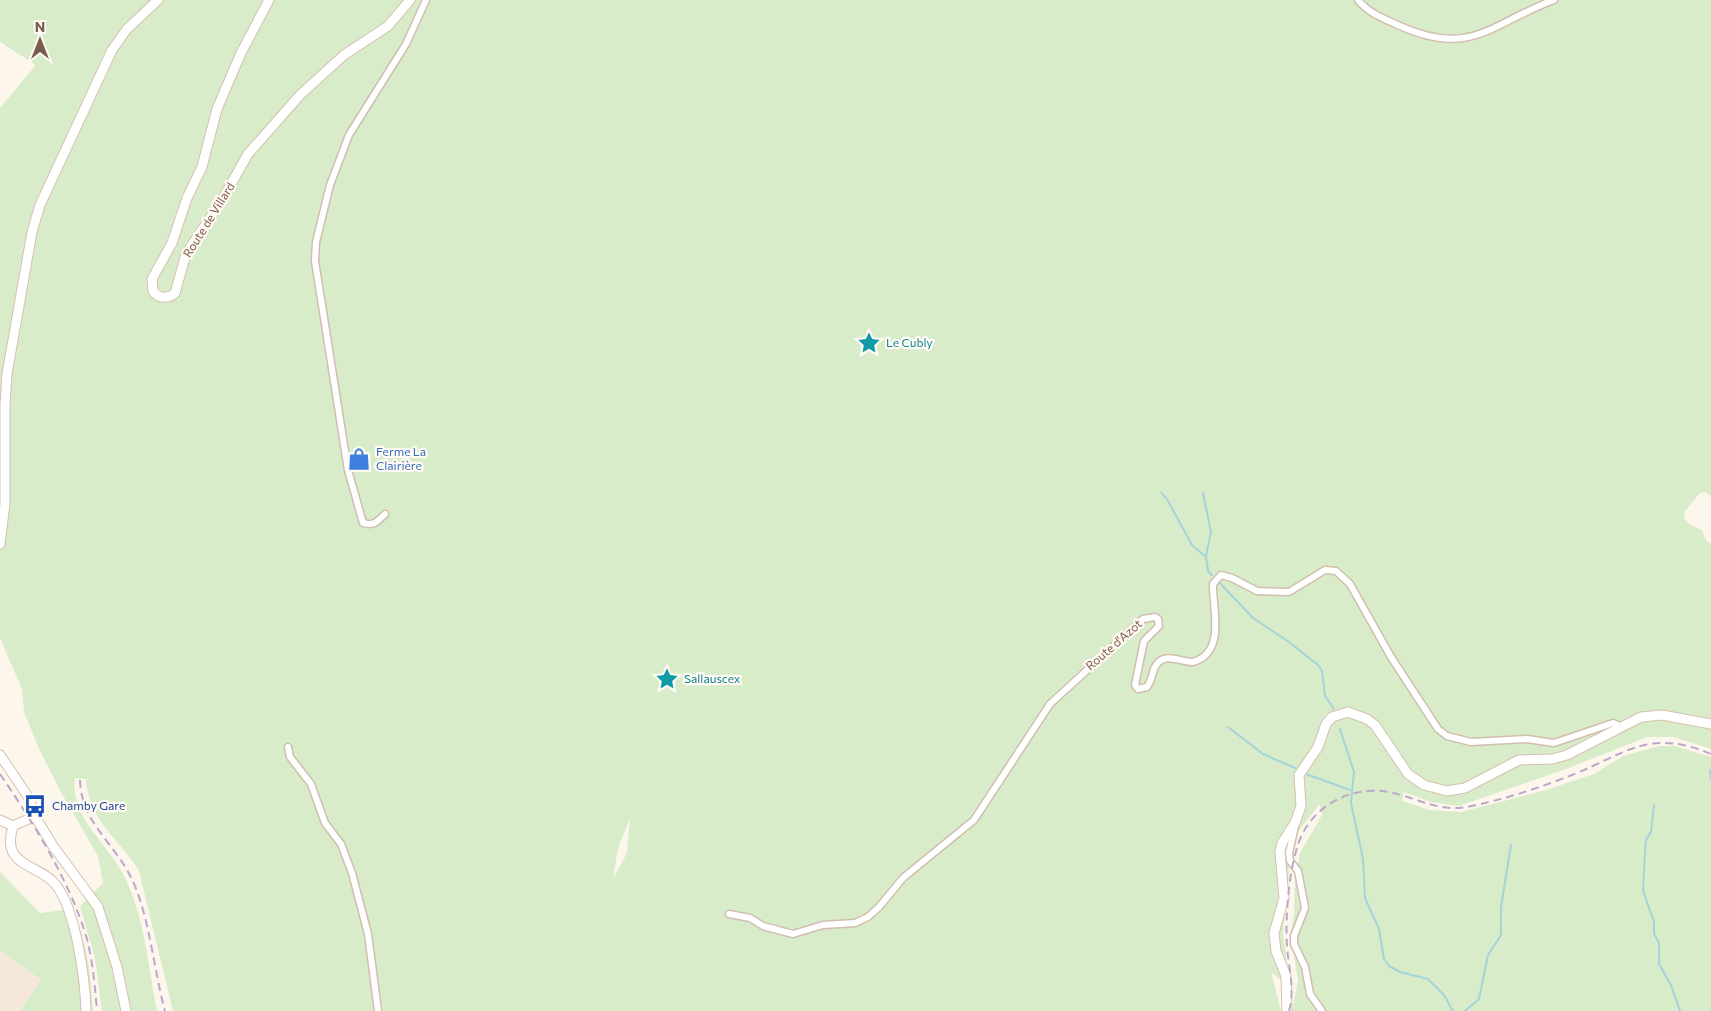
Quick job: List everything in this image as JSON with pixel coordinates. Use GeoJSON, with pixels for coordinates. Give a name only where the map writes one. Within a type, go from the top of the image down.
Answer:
{"type":"FeatureCollection","features":[{"type":"Feature","properties":{"kind":"street"},"geometry":{"type":"LineString","coordinates":[[0,544],[5,504],[5,405],[7,374],[34,223],[112,50],[127,29],[158,0]]}},
{"type":"Feature","properties":{"kind":"street","name":"Route de Villard"},"geometry":{"type":"LineString","coordinates":[[269,0],[241,53],[217,109],[202,167],[187,198],[172,243],[152,279],[153,291],[160,296],[168,297],[176,290],[186,254],[222,200],[248,154],[290,106],[327,70],[351,50],[384,30],[410,0]]}},
{"type":"Feature","properties":{"kind":"street"},"geometry":{"type":"LineString","coordinates":[[385,514],[376,523],[370,525],[363,523],[348,470],[338,398],[314,261],[316,242],[330,185],[349,135],[406,44],[426,0]]}},
{"type":"Feature","properties":{"kind":"street"},"geometry":{"type":"LineString","coordinates":[[1358,0],[1378,16],[1416,33],[1464,39],[1484,33],[1554,0]]}},
{"type":"Feature","properties":{"kind":"street","name":"Route d'Azot"},"geometry":{"type":"LineString","coordinates":[[729,914],[750,918],[763,926],[793,934],[823,925],[855,923],[868,917],[879,907],[903,878],[974,820],[1050,704],[1143,619],[1155,617],[1159,626],[1144,641],[1135,685],[1138,689],[1144,689],[1150,684],[1155,667],[1162,659],[1173,658],[1193,662],[1204,656],[1215,635],[1217,620],[1213,584],[1221,575],[1232,578],[1257,591],[1289,592],[1325,570],[1341,573],[1350,584],[1390,656],[1438,729],[1453,739],[1479,743],[1527,739],[1554,743],[1613,723],[1622,727]]}},
{"type":"Feature","properties":{"kind":"street"},"geometry":{"type":"LineString","coordinates":[[1322,1011],[1310,994],[1305,968],[1294,944],[1294,936],[1305,908],[1298,871],[1290,861],[1289,852],[1295,823],[1301,806],[1299,775],[1318,747],[1326,724],[1332,717],[1352,713],[1367,719],[1375,725],[1408,774],[1424,785],[1447,791],[1465,788],[1519,760],[1552,759],[1567,756],[1641,717],[1655,715],[1711,724]]}},
{"type":"Feature","properties":{"kind":"street"},"geometry":{"type":"LineString","coordinates":[[288,747],[290,757],[311,784],[325,823],[341,844],[352,873],[368,934],[378,1011]]}},
{"type":"Feature","properties":{"kind":"street"},"geometry":{"type":"LineString","coordinates":[[0,755],[29,798],[35,816],[53,846],[98,907],[117,967],[126,1011]]}},
{"type":"Feature","properties":{"kind":"street"},"geometry":{"type":"LineString","coordinates":[[35,816],[13,826],[6,843],[11,859],[51,879],[65,900],[83,972],[86,1011]]}},
{"type":"Feature","properties":{"kind":"street"},"geometry":{"type":"LineString","coordinates":[[0,820],[13,826]]}},
{"type":"Feature","properties":{"kind":"street"},"geometry":{"type":"LineString","coordinates":[[1287,1011],[1286,976],[1276,951],[1274,933],[1284,898],[1280,852],[1282,843],[1295,823]]}},
{"type":"Feature","properties":{"kind":"shaded area"},"geometry":{"type":"Polygon","coordinates":[[[0,950],[41,980],[20,1011],[0,1011],[0,950]]]}},
{"type":"Feature","properties":{"kind":"green space"},"geometry":{"type":"Polygon","coordinates":[[[0,0],[1711,0],[1711,496],[1705,492],[1700,493],[1685,511],[1684,518],[1690,525],[1702,530],[1706,540],[1711,544],[1711,749],[1674,737],[1647,737],[1566,769],[1459,806],[1431,802],[1404,792],[1402,801],[1430,810],[1461,812],[1546,790],[1594,774],[1623,756],[1659,746],[1675,746],[1711,757],[1711,1011],[1292,1011],[1298,981],[1291,934],[1294,915],[1295,877],[1300,853],[1322,815],[1320,804],[1297,833],[1288,864],[1289,874],[1283,933],[1290,987],[1271,972],[1281,1011],[173,1011],[139,871],[99,818],[88,794],[86,779],[75,778],[77,802],[81,812],[113,858],[132,893],[143,932],[157,1011],[102,1011],[95,958],[80,906],[103,883],[98,856],[62,794],[39,749],[24,712],[22,689],[0,638],[0,108],[36,65],[0,42],[0,0]],[[630,818],[618,848],[613,879],[627,853],[630,818]]]}},
{"type":"Feature","properties":{"kind":"green space"},"geometry":{"type":"Polygon","coordinates":[[[0,872],[40,913],[73,909],[88,959],[93,1011],[20,1011],[41,980],[0,950],[0,872]]]}},
{"type":"Feature","properties":{"kind":"waterway"},"geometry":{"type":"LineString","coordinates":[[1161,492],[1192,545],[1206,557],[1208,571],[1212,575]]}},
{"type":"Feature","properties":{"kind":"waterway"},"geometry":{"type":"LineString","coordinates":[[1203,493],[1211,532],[1206,556]]}},
{"type":"Feature","properties":{"kind":"waterway"},"geometry":{"type":"LineString","coordinates":[[1218,581],[1253,618],[1289,642],[1318,665],[1322,671],[1325,696],[1334,709]]}},
{"type":"Feature","properties":{"kind":"waterway"},"geometry":{"type":"LineString","coordinates":[[1228,727],[1263,754],[1295,768]]}},
{"type":"Feature","properties":{"kind":"waterway"},"geometry":{"type":"LineString","coordinates":[[1340,729],[1354,772],[1351,803],[1363,859],[1365,898],[1379,929],[1384,959],[1389,966],[1400,972],[1428,979],[1444,995],[1453,1011]]}},
{"type":"Feature","properties":{"kind":"waterway"},"geometry":{"type":"LineString","coordinates":[[1710,770],[1711,780]]}},
{"type":"Feature","properties":{"kind":"waterway"},"geometry":{"type":"LineString","coordinates":[[1306,774],[1350,790]]}},
{"type":"Feature","properties":{"kind":"waterway"},"geometry":{"type":"LineString","coordinates":[[1654,805],[1651,832],[1646,840],[1643,891],[1654,922],[1654,934],[1659,943],[1659,964],[1671,985],[1680,1011]]}},
{"type":"Feature","properties":{"kind":"waterway"},"geometry":{"type":"LineString","coordinates":[[1465,1011],[1479,999],[1488,955],[1501,935],[1501,907],[1511,845]]}},
{"type":"Feature","properties":{"kind":"railway"},"geometry":{"type":"LineString","coordinates":[[1289,1011],[1292,987],[1287,947],[1287,919],[1292,867],[1301,837],[1307,826],[1315,816],[1334,801],[1357,793],[1381,791],[1448,808],[1467,807],[1547,784],[1639,746],[1654,743],[1671,743],[1711,754]]}},
{"type":"Feature","properties":{"kind":"railway"},"geometry":{"type":"LineString","coordinates":[[0,774],[50,854],[80,917],[87,939],[94,975],[97,1011]]}},
{"type":"Feature","properties":{"kind":"railway"},"geometry":{"type":"LineString","coordinates":[[80,780],[85,806],[97,828],[127,870],[141,902],[165,1011]]}},
{"type":"Feature","properties":{"kind":"place","name":"Le Cubly"},"geometry":{"type":"Point","coordinates":[869,343]}},
{"type":"Feature","properties":{"kind":"place","name":"Ferme La Clairière"},"geometry":{"type":"Point","coordinates":[359,459]}},
{"type":"Feature","properties":{"kind":"place","name":"Sallauscex"},"geometry":{"type":"Point","coordinates":[667,679]}},
{"type":"Feature","properties":{"kind":"place","name":"Chamby Gare"},"geometry":{"type":"Point","coordinates":[35,806]}}]}
